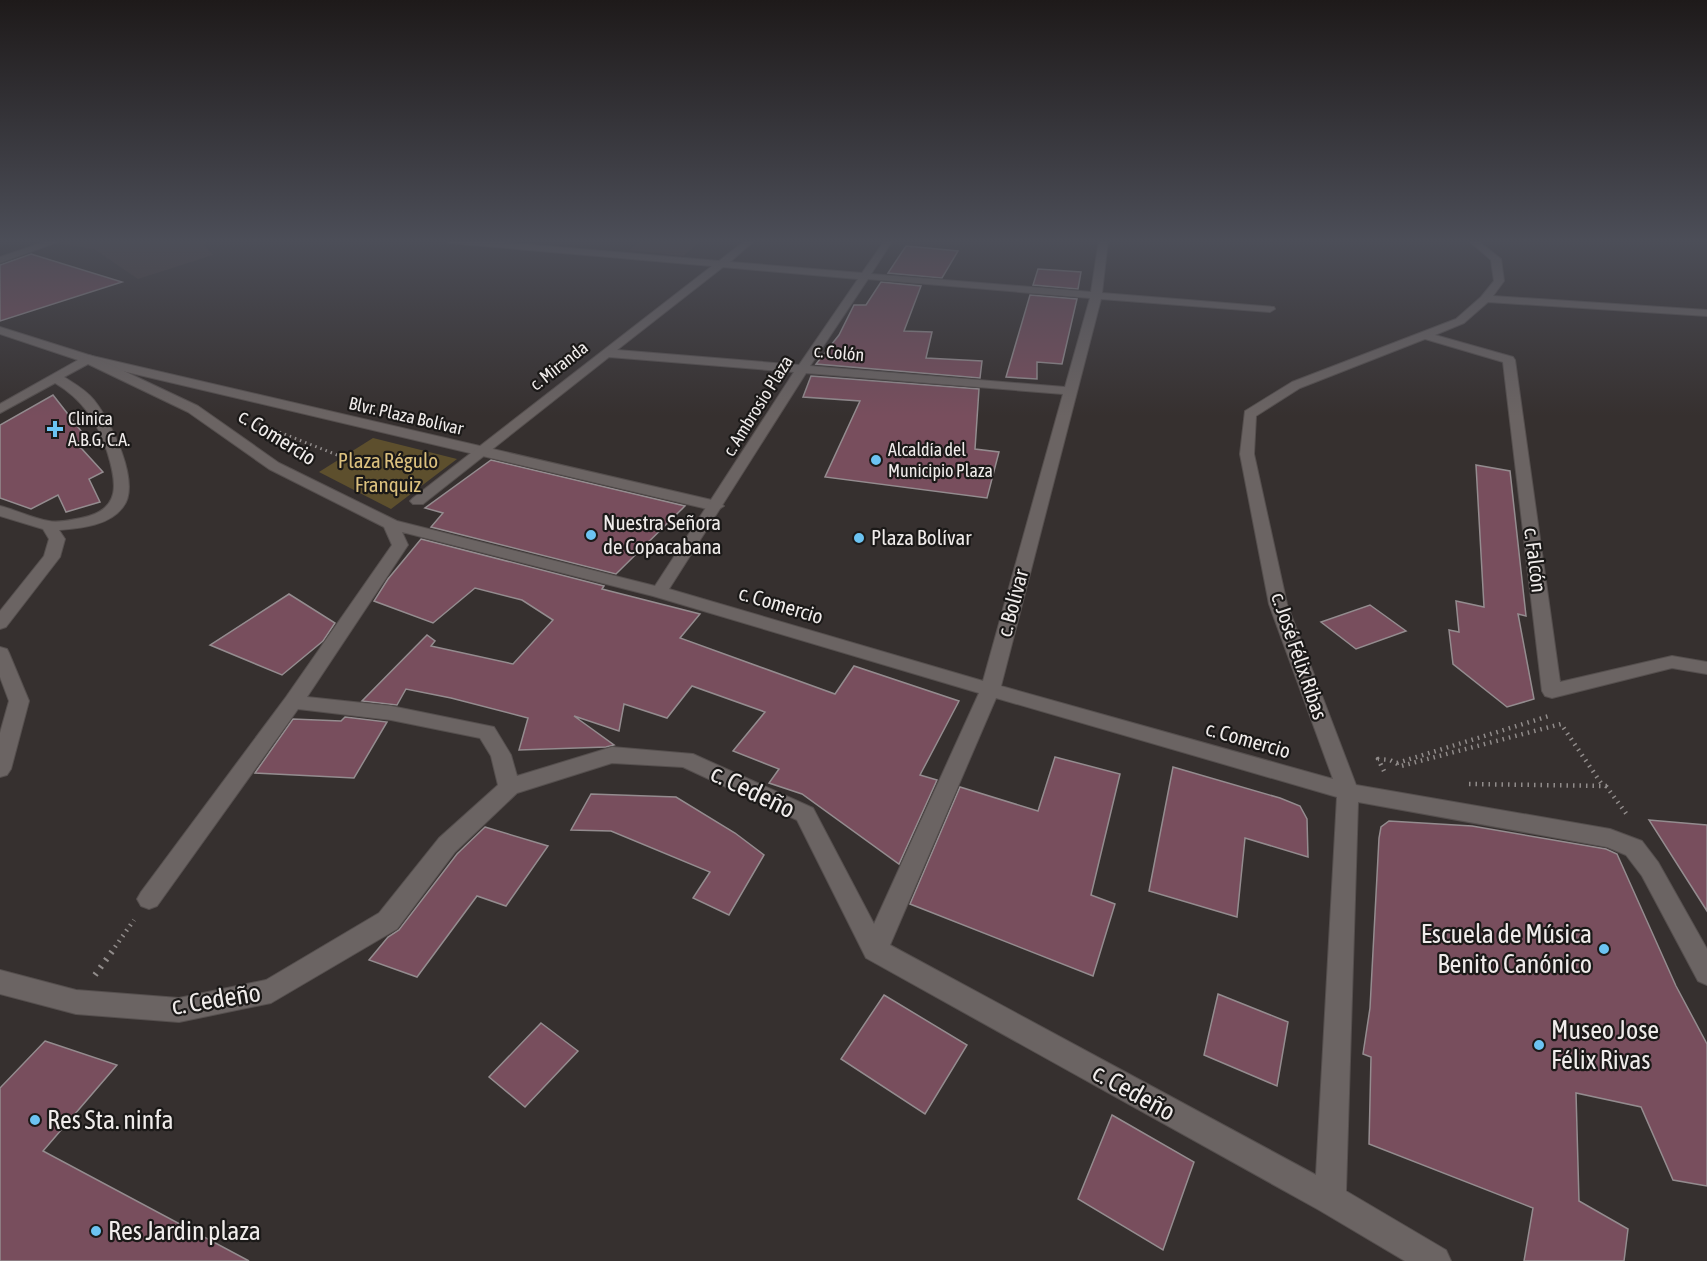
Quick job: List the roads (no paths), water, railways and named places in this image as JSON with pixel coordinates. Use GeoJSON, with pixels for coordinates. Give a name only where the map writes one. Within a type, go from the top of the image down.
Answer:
{"type":"FeatureCollection","features":[{"type":"Feature","properties":{"kind":"street","name":"c. Miranda"},"geometry":{"type":"LineString","coordinates":[[418,501],[676,299]]}},
{"type":"Feature","properties":{"kind":"street","name":"c. Ambrosio Plaza"},"geometry":{"type":"LineString","coordinates":[[659,592],[849,299]]}},
{"type":"Feature","properties":{"kind":"street","name":"c. Bolívar"},"geometry":{"type":"LineString","coordinates":[[875,950],[990,690],[1095,299]]}},
{"type":"Feature","properties":{"kind":"street"},"geometry":{"type":"LineString","coordinates":[[1134,299],[1270,309]]}},
{"type":"Feature","properties":{"kind":"street"},"geometry":{"type":"LineString","coordinates":[[1485,299],[1707,313]]}},
{"type":"Feature","properties":{"kind":"street","name":"c. José Félix Ribas"},"geometry":{"type":"LineString","coordinates":[[1329,1199],[1348,792],[1278,604],[1247,454],[1250,414],[1296,385],[1460,321],[1485,299]]}},
{"type":"Feature","properties":{"kind":"street","name":"c. Comercio"},"geometry":{"type":"LineString","coordinates":[[0,330],[88,359],[193,409],[274,466],[391,524],[659,592],[990,690],[1348,792],[1610,838],[1634,848],[1661,888],[1707,973]]}},
{"type":"Feature","properties":{"kind":"street","name":"c. Falcón"},"geometry":{"type":"LineString","coordinates":[[1424,335],[1509,360],[1552,691],[1672,662],[1707,668]]}},
{"type":"Feature","properties":{"kind":"street","name":"c. Colón"},"geometry":{"type":"LineString","coordinates":[[605,353],[1070,391]]}},
{"type":"Feature","properties":{"kind":"street"},"geometry":{"type":"LineString","coordinates":[[0,409],[88,359]]}},
{"type":"Feature","properties":{"kind":"street","name":"Blvr. Plaza Bolívar"},"geometry":{"type":"LineString","coordinates":[[88,359],[716,506]]}},
{"type":"Feature","properties":{"kind":"street"},"geometry":{"type":"LineString","coordinates":[[0,511],[49,526],[84,522],[102,516],[118,504],[122,490],[121,476],[98,413],[83,395],[55,377]]}},
{"type":"Feature","properties":{"kind":"street"},"geometry":{"type":"LineString","coordinates":[[149,899],[293,702],[400,545],[391,524]]}},
{"type":"Feature","properties":{"kind":"street"},"geometry":{"type":"LineString","coordinates":[[0,623],[52,556],[57,539],[49,526]]}},
{"type":"Feature","properties":{"kind":"street"},"geometry":{"type":"LineString","coordinates":[[0,653],[19,701],[0,769]]}},
{"type":"Feature","properties":{"kind":"street"},"geometry":{"type":"LineString","coordinates":[[293,702],[391,713],[487,732],[501,755],[509,787]]}},
{"type":"Feature","properties":{"kind":"street","name":"c. Cedeño"},"geometry":{"type":"LineString","coordinates":[[0,982],[76,1002],[179,1010],[271,991],[388,921],[447,845],[509,787],[612,755],[686,759],[804,814],[875,950],[1329,1199],[1435,1261]]}},
{"type":"Feature","properties":{"kind":"place","name":"Clinica A.B.G, C.A."},"geometry":{"type":"Point","coordinates":[55,429]}},
{"type":"Feature","properties":{"kind":"place","name":"Alcaldía del Municipio Plaza"},"geometry":{"type":"Point","coordinates":[876,460]}},
{"type":"Feature","properties":{"kind":"place","name":"Nuestra Señora de Copacabana"},"geometry":{"type":"Point","coordinates":[591,535]}},
{"type":"Feature","properties":{"kind":"place","name":"Plaza Bolívar"},"geometry":{"type":"Point","coordinates":[859,538]}},
{"type":"Feature","properties":{"kind":"place","name":"Escuela de Música Benito Canónico"},"geometry":{"type":"Point","coordinates":[1604,949]}},
{"type":"Feature","properties":{"kind":"place","name":"Museo Jose Félix Rivas"},"geometry":{"type":"Point","coordinates":[1539,1045]}},
{"type":"Feature","properties":{"kind":"place","name":"Res Sta. ninfa"},"geometry":{"type":"Point","coordinates":[35,1120]}},
{"type":"Feature","properties":{"kind":"place","name":"Res Jardin plaza"},"geometry":{"type":"Point","coordinates":[96,1231]}},
{"type":"Feature","properties":{"kind":"park label","name":"Plaza Régulo Franquiz"},"geometry":{"type":"Point","coordinates":[388,473]}}]}
